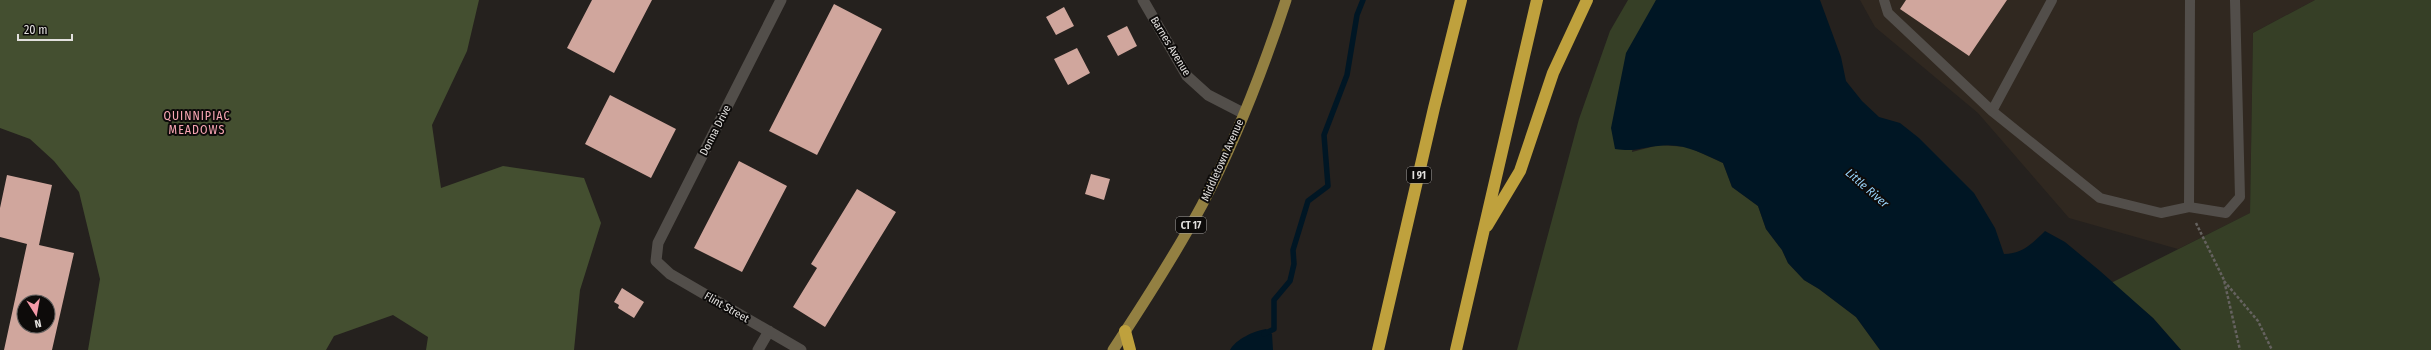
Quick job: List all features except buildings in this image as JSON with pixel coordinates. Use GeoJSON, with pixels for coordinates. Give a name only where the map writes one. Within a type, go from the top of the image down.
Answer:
{"type":"FeatureCollection","features":[{"type":"Feature","properties":{"kind":"highway","name":"I 91"},"geometry":{"type":"LineString","coordinates":[[1378,350],[1434,108],[1462,0]]}},
{"type":"Feature","properties":{"kind":"highway"},"geometry":{"type":"LineString","coordinates":[[1456,350],[1537,0]]}},
{"type":"Feature","properties":{"kind":"highway"},"geometry":{"type":"LineString","coordinates":[[1483,232],[1505,200],[1520,170],[1553,73],[1587,0]]}},
{"type":"Feature","properties":{"kind":"highway"},"geometry":{"type":"LineString","coordinates":[[1125,331],[1130,350]]}},
{"type":"Feature","properties":{"kind":"main road","name":"Middletown Avenue"},"geometry":{"type":"LineString","coordinates":[[1113,350],[1202,204],[1243,113],[1286,0]]}},
{"type":"Feature","properties":{"kind":"street","name":"Donna Drive"},"geometry":{"type":"LineString","coordinates":[[656,261],[658,243],[781,0]]}},
{"type":"Feature","properties":{"kind":"street","name":"Barnes Avenue"},"geometry":{"type":"LineString","coordinates":[[1143,0],[1187,76],[1208,95],[1243,113]]}},
{"type":"Feature","properties":{"kind":"street","name":"Flint Street"},"geometry":{"type":"LineString","coordinates":[[656,261],[670,274],[801,350]]}},
{"type":"Feature","properties":{"kind":"street"},"geometry":{"type":"LineString","coordinates":[[758,350],[769,331]]}},
{"type":"Feature","properties":{"kind":"lane"},"geometry":{"type":"LineString","coordinates":[[1884,0],[1888,13],[1992,111],[2100,198],[2161,213],[2189,206],[2226,213],[2240,197],[2235,0]]}},
{"type":"Feature","properties":{"kind":"lane"},"geometry":{"type":"LineString","coordinates":[[1992,111],[2052,0]]}},
{"type":"Feature","properties":{"kind":"lane"},"geometry":{"type":"LineString","coordinates":[[2189,206],[2190,0]]}},
{"type":"Feature","properties":{"kind":"path"},"geometry":{"type":"LineString","coordinates":[[2189,206],[2224,280],[2240,350]]}},
{"type":"Feature","properties":{"kind":"path"},"geometry":{"type":"LineString","coordinates":[[2224,280],[2258,320],[2272,350]]}},
{"type":"Feature","properties":{"kind":"shaded area"},"geometry":{"type":"Polygon","coordinates":[[[1860,0],[2315,0],[2253,33],[2250,213],[2178,249],[2069,218],[1978,113],[1875,27],[1860,0]]]}},
{"type":"Feature","properties":{"kind":"green space"},"geometry":{"type":"Polygon","coordinates":[[[0,0],[479,0],[467,51],[432,125],[441,188],[503,166],[584,178],[601,223],[580,290],[574,350],[426,350],[428,337],[393,315],[334,336],[326,350],[88,350],[100,279],[79,192],[54,161],[30,139],[0,128],[0,0]]]}},
{"type":"Feature","properties":{"kind":"green space"},"geometry":{"type":"Polygon","coordinates":[[[1628,0],[1656,0],[1632,152],[1659,145],[1688,147],[1723,163],[1732,187],[1758,206],[1766,229],[1782,250],[1788,263],[1804,280],[1819,289],[1856,317],[1880,350],[1517,350],[1579,119],[1610,31],[1628,0]]]}},
{"type":"Feature","properties":{"kind":"green space"},"geometry":{"type":"Polygon","coordinates":[[[2315,0],[2431,0],[2431,350],[2181,350],[2153,318],[2111,283],[2250,213],[2253,33],[2315,0]]]}},
{"type":"Feature","properties":{"kind":"water","name":"Little River"},"geometry":{"type":"Polygon","coordinates":[[[1656,0],[1820,0],[1841,57],[1846,81],[1862,101],[1879,117],[1900,123],[1919,138],[1974,193],[1995,228],[2004,254],[2010,254],[2022,250],[2032,244],[2045,231],[2065,242],[2100,271],[2153,318],[2181,350],[1880,350],[1856,317],[1819,289],[1804,280],[1788,263],[1782,250],[1766,229],[1758,206],[1732,187],[1723,163],[1684,147],[1667,145],[1632,150],[1615,149],[1611,128],[1626,53],[1656,0]]]}},
{"type":"Feature","properties":{"kind":"water"},"geometry":{"type":"Polygon","coordinates":[[[1266,329],[1272,334],[1273,350],[1230,350],[1236,342],[1246,336],[1266,329]]]}},
{"type":"Feature","properties":{"kind":"waterway"},"geometry":{"type":"LineString","coordinates":[[1264,334],[1274,329],[1274,300],[1290,281],[1294,264],[1293,250],[1308,201],[1328,186],[1324,135],[1347,75],[1357,15],[1363,0]]}},
{"type":"Feature","properties":{"kind":"district","name":"QUINNIPIAC MEADOWS"},"geometry":{"type":"Point","coordinates":[197,123]}}]}
